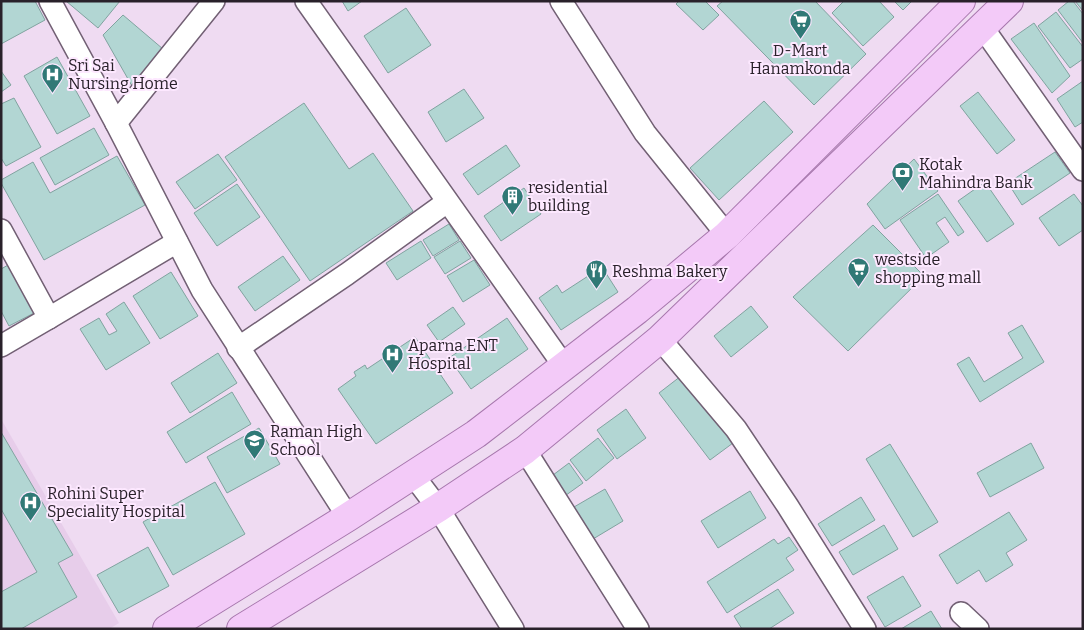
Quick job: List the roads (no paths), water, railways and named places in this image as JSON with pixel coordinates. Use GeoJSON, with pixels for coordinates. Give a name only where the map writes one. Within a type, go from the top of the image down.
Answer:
{"type":"FeatureCollection","features":[{"type":"Feature","properties":{"kind":"main road"},"geometry":{"type":"LineString","coordinates":[[167,629],[476,434],[637,310],[727,235],[961,1]]}},
{"type":"Feature","properties":{"kind":"main road"},"geometry":{"type":"LineString","coordinates":[[241,629],[438,508],[525,450],[660,339],[1009,1]]}},
{"type":"Feature","properties":{"kind":"street"},"geometry":{"type":"LineString","coordinates":[[50,1],[116,123],[202,290],[348,516]]}},
{"type":"Feature","properties":{"kind":"street"},"geometry":{"type":"LineString","coordinates":[[116,123],[214,1]]}},
{"type":"Feature","properties":{"kind":"street"},"geometry":{"type":"LineString","coordinates":[[306,1],[564,366]]}},
{"type":"Feature","properties":{"kind":"street"},"geometry":{"type":"LineString","coordinates":[[564,2],[645,133],[727,235]]}},
{"type":"Feature","properties":{"kind":"street"},"geometry":{"type":"LineString","coordinates":[[983,28],[1083,170]]}},
{"type":"Feature","properties":{"kind":"street"},"geometry":{"type":"LineString","coordinates":[[238,348],[447,202]]}},
{"type":"Feature","properties":{"kind":"street"},"geometry":{"type":"LineString","coordinates":[[1,230],[49,318]]}},
{"type":"Feature","properties":{"kind":"street"},"geometry":{"type":"LineString","coordinates":[[1,346],[177,242]]}},
{"type":"Feature","properties":{"kind":"street"},"geometry":{"type":"LineString","coordinates":[[660,339],[736,429],[866,629]]}},
{"type":"Feature","properties":{"kind":"street"},"geometry":{"type":"LineString","coordinates":[[525,450],[638,629]]}},
{"type":"Feature","properties":{"kind":"street"},"geometry":{"type":"LineString","coordinates":[[413,475],[438,508],[513,629]]}},
{"type":"Feature","properties":{"kind":"street"},"geometry":{"type":"LineString","coordinates":[[961,613],[978,629]]}},
{"type":"Feature","properties":{"kind":"place","name":"D-Mart Hanamkonda"},"geometry":{"type":"Point","coordinates":[800,40]}},
{"type":"Feature","properties":{"kind":"place","name":"Sri Sai Nursing Home"},"geometry":{"type":"Point","coordinates":[52,93]}},
{"type":"Feature","properties":{"kind":"place","name":"Kotak Mahindra Bank"},"geometry":{"type":"Point","coordinates":[903,192]}},
{"type":"Feature","properties":{"kind":"place","name":"residential building"},"geometry":{"type":"Point","coordinates":[512,215]}},
{"type":"Feature","properties":{"kind":"place","name":"westside shopping mall"},"geometry":{"type":"Point","coordinates":[859,287]}},
{"type":"Feature","properties":{"kind":"place","name":"Reshma Bakery"},"geometry":{"type":"Point","coordinates":[596,290]}},
{"type":"Feature","properties":{"kind":"place","name":"Aparna ENT Hospital"},"geometry":{"type":"Point","coordinates":[392,373]}},
{"type":"Feature","properties":{"kind":"place","name":"Raman High School"},"geometry":{"type":"Point","coordinates":[254,459]}},
{"type":"Feature","properties":{"kind":"place","name":"Rohini Super Speciality Hospital"},"geometry":{"type":"Point","coordinates":[31,521]}}]}
